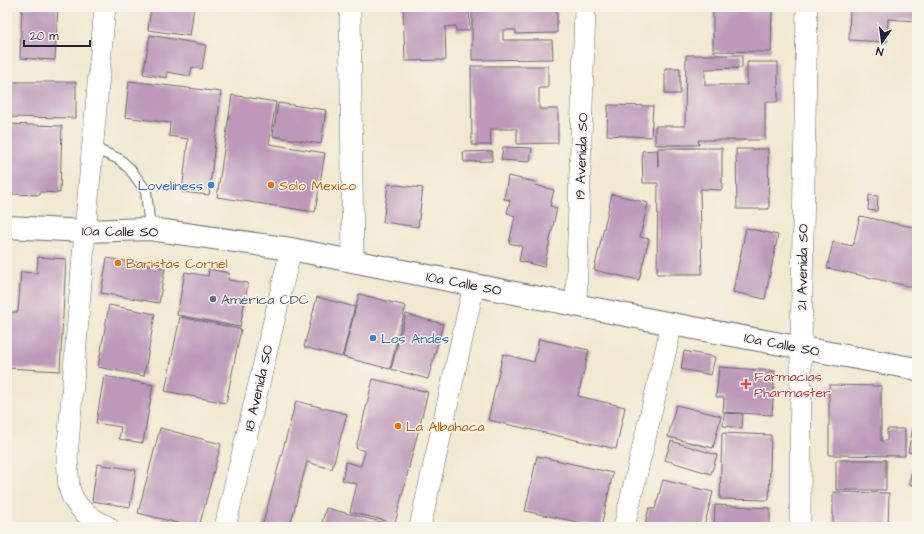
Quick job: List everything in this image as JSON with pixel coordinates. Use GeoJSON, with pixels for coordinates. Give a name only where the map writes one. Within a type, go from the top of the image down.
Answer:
{"type":"FeatureCollection","features":[{"type":"Feature","properties":{"kind":"street"},"geometry":{"type":"LineString","coordinates":[[105,7],[67,458],[69,489],[77,506],[93,520],[108,527]]}},
{"type":"Feature","properties":{"kind":"street"},"geometry":{"type":"LineString","coordinates":[[350,7],[354,261]]}},
{"type":"Feature","properties":{"kind":"street","name":"19 Avenida SO"},"geometry":{"type":"LineString","coordinates":[[576,304],[585,7]]}},
{"type":"Feature","properties":{"kind":"street","name":"21 Avenida SO"},"geometry":{"type":"LineString","coordinates":[[800,527],[801,348],[807,7]]}},
{"type":"Feature","properties":{"kind":"street","name":"10a Calle SO"},"geometry":{"type":"LineString","coordinates":[[7,227],[85,231],[150,229],[292,249],[672,324],[917,369]]}},
{"type":"Feature","properties":{"kind":"street","name":"18 Avenida SO"},"geometry":{"type":"LineString","coordinates":[[225,527],[292,249]]}},
{"type":"Feature","properties":{"kind":"street"},"geometry":{"type":"LineString","coordinates":[[420,527],[474,285]]}},
{"type":"Feature","properties":{"kind":"street"},"geometry":{"type":"LineString","coordinates":[[624,527],[672,324]]}},
{"type":"Feature","properties":{"kind":"lane"},"geometry":{"type":"LineString","coordinates":[[93,148],[119,159],[130,169],[146,191],[150,229]]}},
{"type":"Feature","properties":{"kind":"building"},"geometry":{"type":"Polygon","coordinates":[[[22,7],[58,7],[55,60],[20,58],[22,7]]]}},
{"type":"Feature","properties":{"kind":"building"},"geometry":{"type":"Polygon","coordinates":[[[151,7],[194,7],[190,36],[148,30],[151,7]]]}},
{"type":"Feature","properties":{"kind":"building"},"geometry":{"type":"Polygon","coordinates":[[[403,7],[469,7],[470,30],[456,31],[456,26],[445,27],[446,60],[405,61],[403,7]]]}},
{"type":"Feature","properties":{"kind":"building"},"geometry":{"type":"Polygon","coordinates":[[[472,7],[557,7],[557,33],[516,34],[516,30],[503,30],[503,40],[552,40],[553,59],[472,60],[472,7]]]}},
{"type":"Feature","properties":{"kind":"building"},"geometry":{"type":"Polygon","coordinates":[[[713,7],[772,7],[771,52],[713,51],[713,7]]]}},
{"type":"Feature","properties":{"kind":"building"},"geometry":{"type":"Polygon","coordinates":[[[850,7],[916,7],[915,21],[888,19],[887,42],[849,40],[850,7]]]}},
{"type":"Feature","properties":{"kind":"building"},"geometry":{"type":"Polygon","coordinates":[[[150,35],[206,45],[202,69],[192,67],[190,76],[167,72],[167,78],[143,74],[150,35]]]}},
{"type":"Feature","properties":{"kind":"building"},"geometry":{"type":"Polygon","coordinates":[[[686,55],[742,55],[742,68],[705,69],[705,85],[747,85],[747,62],[778,62],[778,102],[765,102],[765,140],[698,140],[699,145],[655,145],[655,126],[685,126],[686,55]]]}},
{"type":"Feature","properties":{"kind":"building"},"geometry":{"type":"Polygon","coordinates":[[[471,66],[548,66],[548,88],[539,88],[539,109],[558,109],[558,143],[517,144],[517,129],[490,129],[491,145],[472,145],[471,66]]]}},
{"type":"Feature","properties":{"kind":"building"},"geometry":{"type":"Polygon","coordinates":[[[665,68],[680,68],[680,94],[665,94],[665,68]]]}},
{"type":"Feature","properties":{"kind":"building"},"geometry":{"type":"Polygon","coordinates":[[[129,81],[221,92],[209,195],[182,192],[188,139],[169,136],[170,123],[125,117],[129,81]]]}},
{"type":"Feature","properties":{"kind":"building"},"geometry":{"type":"Polygon","coordinates":[[[7,82],[76,82],[76,118],[7,117],[7,82]]]}},
{"type":"Feature","properties":{"kind":"building"},"geometry":{"type":"Polygon","coordinates":[[[232,95],[276,102],[269,144],[325,153],[315,212],[217,197],[232,95]]]}},
{"type":"Feature","properties":{"kind":"building"},"geometry":{"type":"Polygon","coordinates":[[[278,103],[326,110],[321,144],[273,136],[278,103]]]}},
{"type":"Feature","properties":{"kind":"building"},"geometry":{"type":"Polygon","coordinates":[[[608,105],[653,106],[651,137],[607,135],[608,105]]]}},
{"type":"Feature","properties":{"kind":"building"},"geometry":{"type":"Polygon","coordinates":[[[7,124],[62,126],[60,193],[40,192],[40,195],[10,194],[10,191],[7,191],[7,124]]]}},
{"type":"Feature","properties":{"kind":"building"},"geometry":{"type":"Polygon","coordinates":[[[503,147],[532,148],[530,162],[501,160],[503,147]]]}},
{"type":"Feature","properties":{"kind":"building"},"geometry":{"type":"Polygon","coordinates":[[[658,148],[722,148],[722,190],[700,189],[702,274],[657,274],[658,183],[643,183],[642,151],[657,150],[658,167],[658,148]]]}},
{"type":"Feature","properties":{"kind":"building"},"geometry":{"type":"Polygon","coordinates":[[[736,149],[768,149],[769,209],[737,209],[736,149]]]}},
{"type":"Feature","properties":{"kind":"building"},"geometry":{"type":"Polygon","coordinates":[[[492,151],[492,161],[464,162],[463,152],[492,151]]]}},
{"type":"Feature","properties":{"kind":"building"},"geometry":{"type":"Polygon","coordinates":[[[508,176],[536,182],[535,185],[554,190],[550,206],[557,208],[544,267],[519,261],[522,246],[509,243],[515,216],[507,213],[510,200],[504,199],[508,176]]]}},
{"type":"Feature","properties":{"kind":"building"},"geometry":{"type":"Polygon","coordinates":[[[388,184],[423,188],[418,227],[383,222],[388,184]]]}},
{"type":"Feature","properties":{"kind":"building"},"geometry":{"type":"Polygon","coordinates":[[[612,194],[648,203],[640,237],[649,239],[639,280],[594,270],[612,194]]]}},
{"type":"Feature","properties":{"kind":"building"},"geometry":{"type":"Polygon","coordinates":[[[869,195],[878,196],[877,211],[868,210],[869,195]]]}},
{"type":"Feature","properties":{"kind":"building"},"geometry":{"type":"Polygon","coordinates":[[[860,216],[917,228],[917,288],[827,268],[833,242],[853,246],[860,216]]]}},
{"type":"Feature","properties":{"kind":"building"},"geometry":{"type":"Polygon","coordinates":[[[746,228],[778,235],[765,299],[733,292],[746,228]]]}},
{"type":"Feature","properties":{"kind":"building"},"geometry":{"type":"Polygon","coordinates":[[[38,257],[66,259],[60,371],[7,368],[7,312],[18,312],[21,272],[37,273],[38,257]]]}},
{"type":"Feature","properties":{"kind":"building"},"geometry":{"type":"Polygon","coordinates":[[[107,258],[165,268],[159,303],[101,293],[107,258]]]}},
{"type":"Feature","properties":{"kind":"building","name":"América CDC"},"geometry":{"type":"Polygon","coordinates":[[[209,269],[229,273],[228,280],[248,283],[240,327],[177,315],[185,272],[208,276],[209,269]]]}},
{"type":"Feature","properties":{"kind":"building","name":"Los Andes"},"geometry":{"type":"Polygon","coordinates":[[[359,294],[406,306],[390,369],[343,357],[359,294]]]}},
{"type":"Feature","properties":{"kind":"building"},"geometry":{"type":"Polygon","coordinates":[[[317,297],[355,307],[342,357],[304,347],[317,297]]]}},
{"type":"Feature","properties":{"kind":"building"},"geometry":{"type":"Polygon","coordinates":[[[109,305],[155,314],[144,376],[98,367],[109,305]]]}},
{"type":"Feature","properties":{"kind":"building"},"geometry":{"type":"Polygon","coordinates":[[[406,314],[443,324],[428,379],[391,369],[406,314]]]}},
{"type":"Feature","properties":{"kind":"building"},"geometry":{"type":"Polygon","coordinates":[[[180,317],[241,329],[226,403],[165,391],[180,317]]]}},
{"type":"Feature","properties":{"kind":"building"},"geometry":{"type":"Polygon","coordinates":[[[539,339],[589,350],[578,396],[625,407],[616,449],[488,420],[503,354],[534,362],[539,339]]]}},
{"type":"Feature","properties":{"kind":"building"},"geometry":{"type":"Polygon","coordinates":[[[684,351],[715,357],[711,375],[681,369],[684,351]]]}},
{"type":"Feature","properties":{"kind":"building","name":"Farmacias Pharmaster"},"geometry":{"type":"Polygon","coordinates":[[[719,367],[775,371],[772,415],[723,412],[724,397],[716,397],[719,367]]]}},
{"type":"Feature","properties":{"kind":"building"},"geometry":{"type":"Polygon","coordinates":[[[104,376],[153,385],[143,443],[119,439],[121,427],[96,423],[104,376]]]}},
{"type":"Feature","properties":{"kind":"building"},"geometry":{"type":"Polygon","coordinates":[[[373,379],[428,392],[395,523],[350,512],[357,484],[342,480],[346,462],[361,466],[365,451],[356,448],[373,379]]]}},
{"type":"Feature","properties":{"kind":"building"},"geometry":{"type":"Polygon","coordinates":[[[829,385],[881,386],[881,441],[887,441],[887,429],[905,429],[905,456],[829,455],[829,385]]]}},
{"type":"Feature","properties":{"kind":"building"},"geometry":{"type":"Polygon","coordinates":[[[296,401],[347,414],[332,469],[307,462],[290,526],[293,527],[262,527],[296,401]]]}},
{"type":"Feature","properties":{"kind":"building"},"geometry":{"type":"Polygon","coordinates":[[[676,405],[721,416],[713,448],[668,437],[676,405]]]}},
{"type":"Feature","properties":{"kind":"building"},"geometry":{"type":"Polygon","coordinates":[[[917,411],[917,454],[908,452],[917,411]]]}},
{"type":"Feature","properties":{"kind":"building"},"geometry":{"type":"Polygon","coordinates":[[[724,413],[743,414],[742,428],[723,426],[724,413]]]}},
{"type":"Feature","properties":{"kind":"building"},"geometry":{"type":"Polygon","coordinates":[[[160,428],[221,444],[199,527],[138,513],[160,428]]]}},
{"type":"Feature","properties":{"kind":"building"},"geometry":{"type":"Polygon","coordinates":[[[722,433],[771,435],[769,500],[720,499],[722,433]]]}},
{"type":"Feature","properties":{"kind":"building"},"geometry":{"type":"Polygon","coordinates":[[[671,441],[717,455],[711,474],[665,460],[671,441]]]}},
{"type":"Feature","properties":{"kind":"building"},"geometry":{"type":"Polygon","coordinates":[[[537,456],[613,473],[601,527],[525,511],[537,456]]]}},
{"type":"Feature","properties":{"kind":"building"},"geometry":{"type":"Polygon","coordinates":[[[836,460],[886,460],[886,490],[836,490],[836,460]]]}},
{"type":"Feature","properties":{"kind":"building"},"geometry":{"type":"Polygon","coordinates":[[[914,462],[917,463],[917,486],[909,484],[914,462]]]}},
{"type":"Feature","properties":{"kind":"building"},"geometry":{"type":"Polygon","coordinates":[[[97,464],[136,470],[130,507],[92,501],[97,464]]]}},
{"type":"Feature","properties":{"kind":"building"},"geometry":{"type":"Polygon","coordinates":[[[663,480],[713,492],[704,527],[644,527],[649,508],[655,509],[663,480]]]}},
{"type":"Feature","properties":{"kind":"building"},"geometry":{"type":"Polygon","coordinates":[[[833,492],[889,493],[888,527],[833,527],[833,492]]]}},
{"type":"Feature","properties":{"kind":"building"},"geometry":{"type":"Polygon","coordinates":[[[715,505],[770,508],[770,527],[722,527],[722,525],[714,525],[715,505]]]}},
{"type":"Feature","properties":{"kind":"building"},"geometry":{"type":"Polygon","coordinates":[[[326,508],[397,526],[397,527],[321,527],[326,508]]]}},
{"type":"Feature","properties":{"kind":"place","name":"Loveliness"},"geometry":{"type":"Point","coordinates":[211,185]}},
{"type":"Feature","properties":{"kind":"place","name":"Solo Mexico"},"geometry":{"type":"Point","coordinates":[271,185]}},
{"type":"Feature","properties":{"kind":"place","name":"Baristas Cornel"},"geometry":{"type":"Point","coordinates":[118,263]}},
{"type":"Feature","properties":{"kind":"place","name":"América CDC"},"geometry":{"type":"Point","coordinates":[213,299]}},
{"type":"Feature","properties":{"kind":"place","name":"Los Andes"},"geometry":{"type":"Point","coordinates":[373,338]}},
{"type":"Feature","properties":{"kind":"place","name":"Farmacias Pharmaster"},"geometry":{"type":"Point","coordinates":[746,384]}},
{"type":"Feature","properties":{"kind":"place","name":"La Albahaca"},"geometry":{"type":"Point","coordinates":[398,426]}}]}
